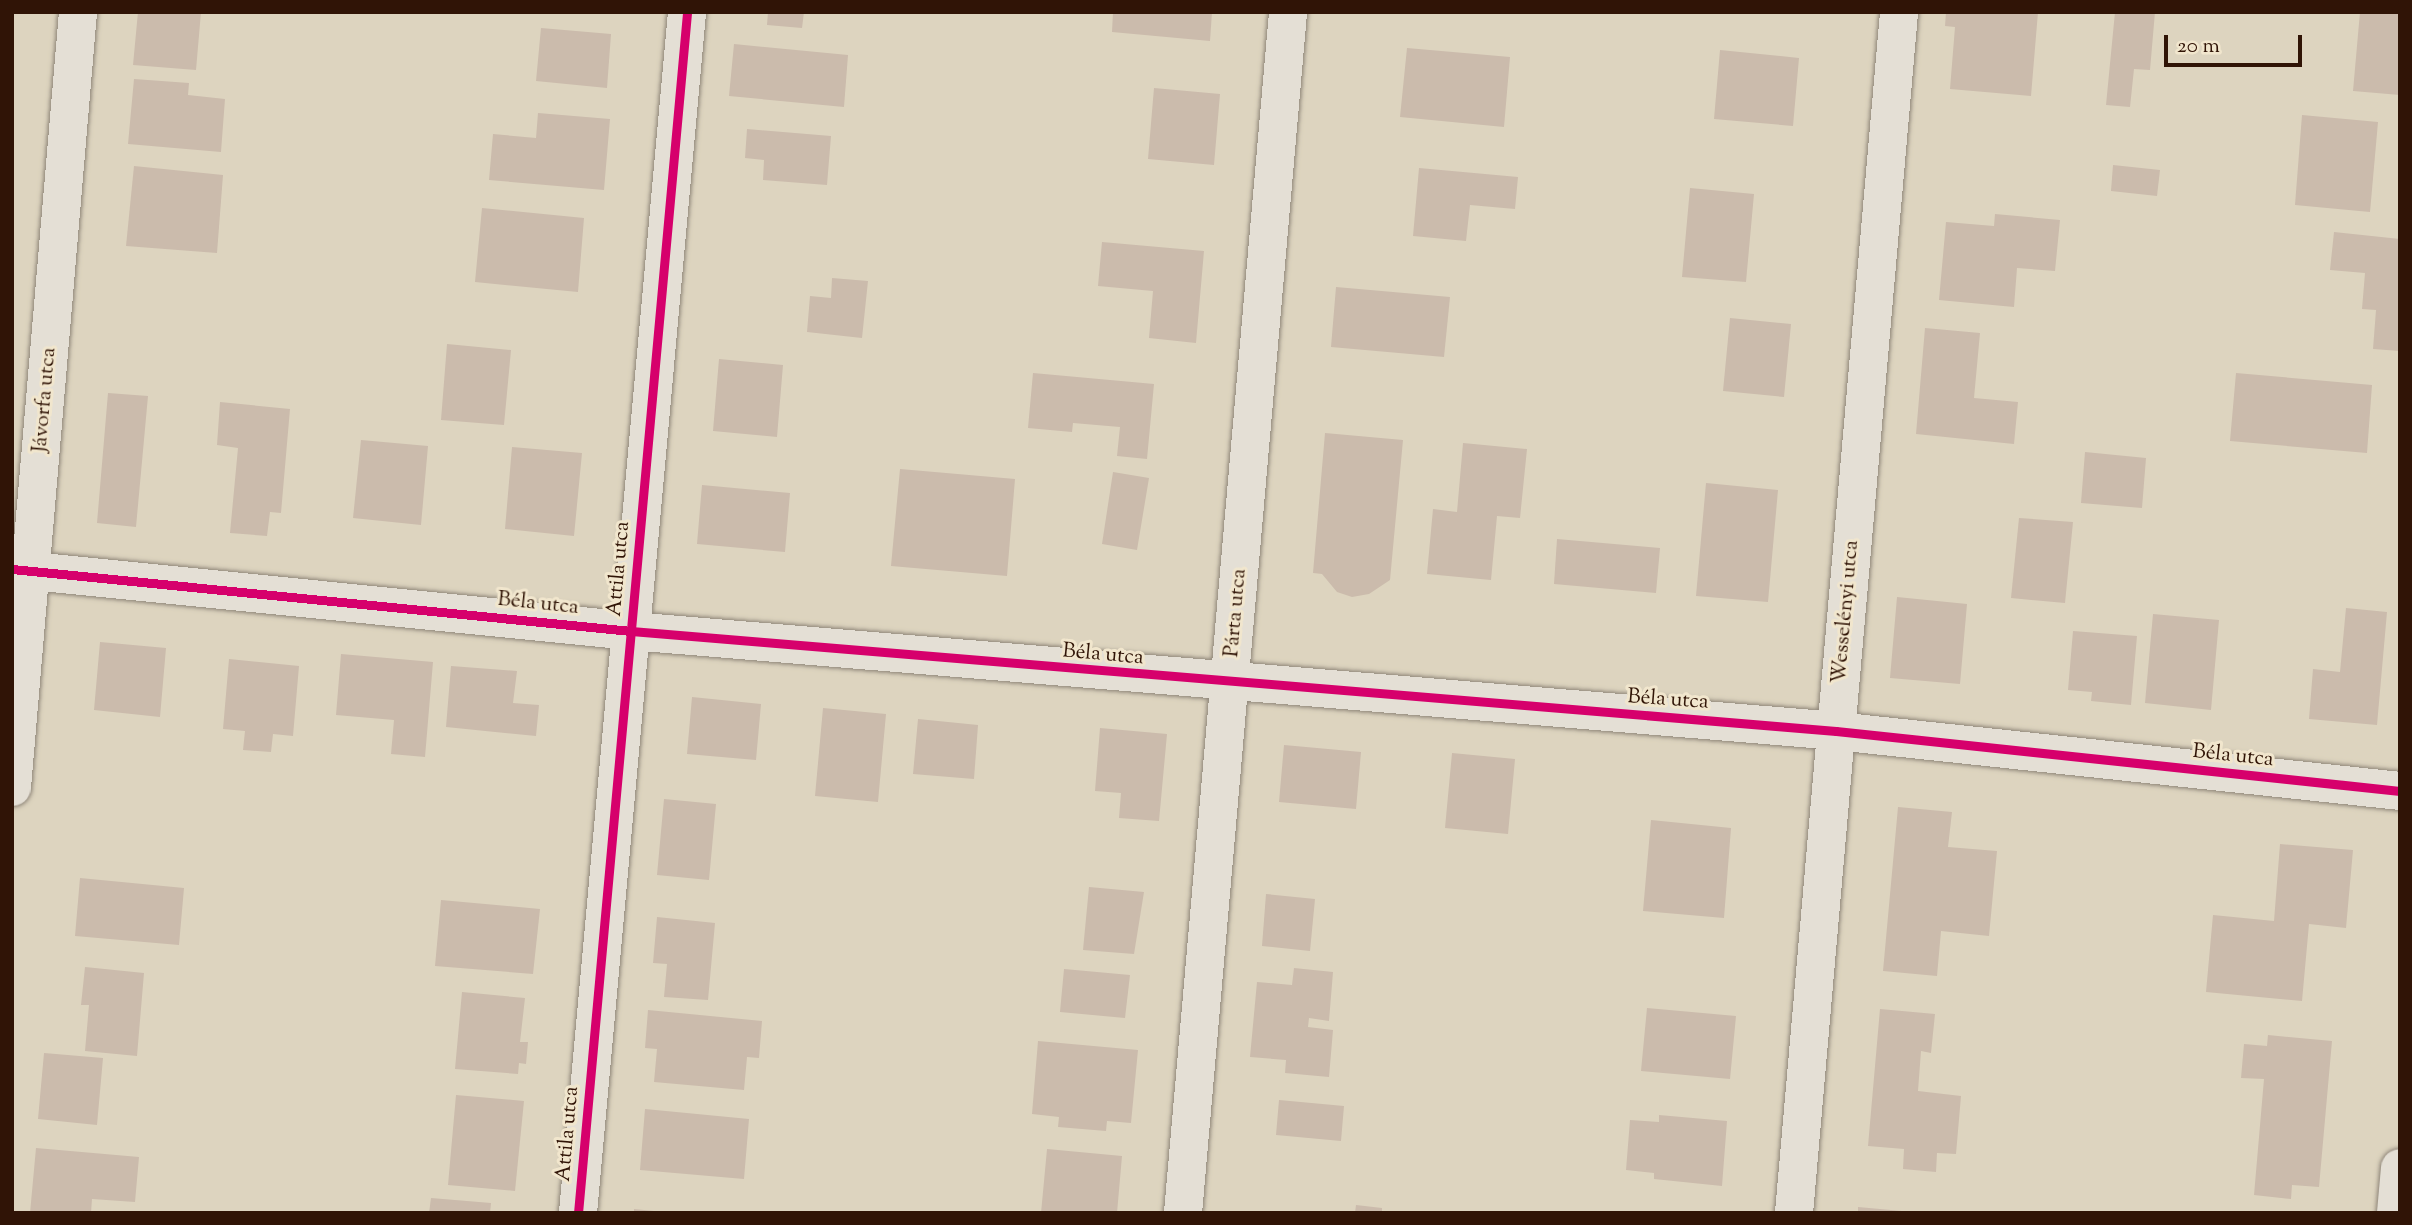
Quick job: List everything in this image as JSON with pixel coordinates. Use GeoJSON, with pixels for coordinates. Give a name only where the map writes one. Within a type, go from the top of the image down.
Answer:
{"type":"FeatureCollection","features":[{"type":"Feature","properties":{"kind":"street","name":"Jávorfa utca"},"geometry":{"type":"LineString","coordinates":[[12,787],[21,570],[78,12]]}},
{"type":"Feature","properties":{"kind":"street","name":"Attila utca"},"geometry":{"type":"LineString","coordinates":[[578,1213],[687,12]]}},
{"type":"Feature","properties":{"kind":"street","name":"Párta utca"},"geometry":{"type":"LineString","coordinates":[[1183,1213],[1288,12]]}},
{"type":"Feature","properties":{"kind":"street","name":"Wesselényi utca"},"geometry":{"type":"LineString","coordinates":[[1794,1213],[1899,12]]}},
{"type":"Feature","properties":{"kind":"street","name":"Béla utca"},"geometry":{"type":"LineString","coordinates":[[21,570],[631,631],[1230,684],[1836,731],[2400,791]]}},
{"type":"Feature","properties":{"kind":"street"},"geometry":{"type":"LineString","coordinates":[[2396,1213],[2400,1168]]}},
{"type":"Feature","properties":{"kind":"building"},"geometry":{"type":"Polygon","coordinates":[[[138,12],[201,12],[196,70],[133,65],[138,12]]]}},
{"type":"Feature","properties":{"kind":"building"},"geometry":{"type":"Polygon","coordinates":[[[768,12],[804,12],[802,28],[767,25],[768,12]]]}},
{"type":"Feature","properties":{"kind":"building"},"geometry":{"type":"Polygon","coordinates":[[[1113,12],[1212,12],[1210,41],[1112,32],[1113,12]]]}},
{"type":"Feature","properties":{"kind":"building"},"geometry":{"type":"Polygon","coordinates":[[[1946,12],[2038,12],[2031,96],[1950,89],[1955,27],[1945,26],[1946,12]]]}},
{"type":"Feature","properties":{"kind":"building"},"geometry":{"type":"Polygon","coordinates":[[[2115,12],[2155,12],[2150,70],[2134,69],[2130,107],[2106,105],[2115,12]]]}},
{"type":"Feature","properties":{"kind":"building"},"geometry":{"type":"Polygon","coordinates":[[[2360,12],[2400,12],[2400,95],[2353,91],[2360,12]]]}},
{"type":"Feature","properties":{"kind":"building"},"geometry":{"type":"Polygon","coordinates":[[[541,28],[611,34],[607,88],[536,81],[541,28]]]}},
{"type":"Feature","properties":{"kind":"building"},"geometry":{"type":"Polygon","coordinates":[[[734,44],[848,55],[844,107],[729,96],[734,44]]]}},
{"type":"Feature","properties":{"kind":"building"},"geometry":{"type":"Polygon","coordinates":[[[1407,48],[1510,57],[1504,127],[1400,117],[1407,48]]]}},
{"type":"Feature","properties":{"kind":"building"},"geometry":{"type":"Polygon","coordinates":[[[1720,50],[1799,58],[1793,126],[1714,119],[1720,50]]]}},
{"type":"Feature","properties":{"kind":"building"},"geometry":{"type":"Polygon","coordinates":[[[134,79],[189,83],[188,95],[225,99],[221,152],[128,144],[134,79]]]}},
{"type":"Feature","properties":{"kind":"building"},"geometry":{"type":"Polygon","coordinates":[[[1154,88],[1220,94],[1214,165],[1148,159],[1154,88]]]}},
{"type":"Feature","properties":{"kind":"building"},"geometry":{"type":"Polygon","coordinates":[[[538,113],[610,119],[604,190],[489,180],[493,134],[536,138],[538,113]]]}},
{"type":"Feature","properties":{"kind":"building"},"geometry":{"type":"Polygon","coordinates":[[[2302,115],[2378,122],[2370,212],[2295,205],[2302,115]]]}},
{"type":"Feature","properties":{"kind":"building"},"geometry":{"type":"Polygon","coordinates":[[[747,129],[831,136],[827,185],[763,180],[764,160],[745,158],[747,129]]]}},
{"type":"Feature","properties":{"kind":"building"},"geometry":{"type":"Polygon","coordinates":[[[2113,165],[2160,170],[2157,196],[2111,191],[2113,165]]]}},
{"type":"Feature","properties":{"kind":"building"},"geometry":{"type":"Polygon","coordinates":[[[134,166],[223,175],[217,253],[126,246],[134,166]]]}},
{"type":"Feature","properties":{"kind":"building"},"geometry":{"type":"Polygon","coordinates":[[[1419,168],[1518,177],[1515,209],[1470,205],[1466,241],[1413,236],[1419,168]]]}},
{"type":"Feature","properties":{"kind":"building"},"geometry":{"type":"Polygon","coordinates":[[[1690,188],[1754,194],[1746,282],[1682,277],[1690,188]]]}},
{"type":"Feature","properties":{"kind":"building"},"geometry":{"type":"Polygon","coordinates":[[[482,208],[584,218],[578,292],[475,282],[482,208]]]}},
{"type":"Feature","properties":{"kind":"building"},"geometry":{"type":"Polygon","coordinates":[[[1995,214],[2060,220],[2055,271],[2017,268],[2014,307],[1939,300],[1946,222],[1994,226],[1995,214]]]}},
{"type":"Feature","properties":{"kind":"building"},"geometry":{"type":"Polygon","coordinates":[[[2334,232],[2400,239],[2400,351],[2373,349],[2376,310],[2362,309],[2365,273],[2330,270],[2334,232]]]}},
{"type":"Feature","properties":{"kind":"building"},"geometry":{"type":"Polygon","coordinates":[[[1102,242],[1204,251],[1196,343],[1149,338],[1153,291],[1098,286],[1102,242]]]}},
{"type":"Feature","properties":{"kind":"building"},"geometry":{"type":"Polygon","coordinates":[[[832,278],[868,281],[862,338],[807,332],[810,296],[831,298],[832,278]]]}},
{"type":"Feature","properties":{"kind":"building"},"geometry":{"type":"Polygon","coordinates":[[[1336,287],[1450,297],[1444,357],[1331,347],[1336,287]]]}},
{"type":"Feature","properties":{"kind":"building"},"geometry":{"type":"Polygon","coordinates":[[[1730,318],[1791,324],[1784,397],[1723,391],[1730,318]]]}},
{"type":"Feature","properties":{"kind":"building"},"geometry":{"type":"Polygon","coordinates":[[[1925,328],[1980,333],[1974,398],[2018,402],[2014,444],[1916,434],[1925,328]]]}},
{"type":"Feature","properties":{"kind":"building"},"geometry":{"type":"Polygon","coordinates":[[[447,344],[511,350],[504,425],[441,420],[447,344]]]}},
{"type":"Feature","properties":{"kind":"building"},"geometry":{"type":"Polygon","coordinates":[[[719,359],[783,365],[777,437],[713,431],[719,359]]]}},
{"type":"Feature","properties":{"kind":"building"},"geometry":{"type":"Polygon","coordinates":[[[1033,373],[1154,384],[1147,459],[1117,456],[1120,427],[1073,423],[1072,432],[1028,428],[1033,373]]]}},
{"type":"Feature","properties":{"kind":"building"},"geometry":{"type":"Polygon","coordinates":[[[2236,373],[2372,385],[2367,453],[2230,441],[2236,373]]]}},
{"type":"Feature","properties":{"kind":"building"},"geometry":{"type":"Polygon","coordinates":[[[108,393],[148,396],[136,527],[97,523],[108,393]]]}},
{"type":"Feature","properties":{"kind":"building"},"geometry":{"type":"Polygon","coordinates":[[[220,402],[290,409],[281,513],[270,512],[267,536],[230,533],[238,448],[217,445],[220,402]]]}},
{"type":"Feature","properties":{"kind":"building"},"geometry":{"type":"Polygon","coordinates":[[[1325,433],[1403,440],[1390,580],[1369,594],[1352,597],[1337,592],[1322,574],[1313,573],[1325,433]]]}},
{"type":"Feature","properties":{"kind":"building"},"geometry":{"type":"Polygon","coordinates":[[[361,440],[428,446],[421,525],[353,518],[361,440]]]}},
{"type":"Feature","properties":{"kind":"building"},"geometry":{"type":"Polygon","coordinates":[[[1463,443],[1527,449],[1520,518],[1497,516],[1491,580],[1427,574],[1433,509],[1457,512],[1463,443]]]}},
{"type":"Feature","properties":{"kind":"building"},"geometry":{"type":"Polygon","coordinates":[[[512,447],[582,453],[574,536],[505,529],[512,447]]]}},
{"type":"Feature","properties":{"kind":"building"},"geometry":{"type":"Polygon","coordinates":[[[2085,452],[2146,458],[2142,508],[2081,503],[2085,452]]]}},
{"type":"Feature","properties":{"kind":"building"},"geometry":{"type":"Polygon","coordinates":[[[900,469],[1015,479],[1007,576],[891,566],[900,469]]]}},
{"type":"Feature","properties":{"kind":"building"},"geometry":{"type":"Polygon","coordinates":[[[1113,472],[1149,478],[1137,550],[1102,544],[1113,472]]]}},
{"type":"Feature","properties":{"kind":"building"},"geometry":{"type":"Polygon","coordinates":[[[1706,483],[1778,490],[1768,602],[1696,596],[1706,483]]]}},
{"type":"Feature","properties":{"kind":"building"},"geometry":{"type":"Polygon","coordinates":[[[702,485],[790,493],[785,552],[697,544],[702,485]]]}},
{"type":"Feature","properties":{"kind":"building"},"geometry":{"type":"Polygon","coordinates":[[[2019,518],[2073,522],[2065,603],[2011,598],[2019,518]]]}},
{"type":"Feature","properties":{"kind":"building"},"geometry":{"type":"Polygon","coordinates":[[[1557,539],[1660,548],[1656,593],[1554,584],[1557,539]]]}},
{"type":"Feature","properties":{"kind":"building"},"geometry":{"type":"Polygon","coordinates":[[[1897,597],[1967,604],[1960,684],[1890,678],[1897,597]]]}},
{"type":"Feature","properties":{"kind":"building"},"geometry":{"type":"Polygon","coordinates":[[[2346,608],[2387,612],[2377,725],[2309,719],[2313,669],[2340,672],[2346,608]]]}},
{"type":"Feature","properties":{"kind":"building"},"geometry":{"type":"Polygon","coordinates":[[[2153,614],[2219,620],[2211,710],[2145,703],[2153,614]]]}},
{"type":"Feature","properties":{"kind":"building"},"geometry":{"type":"Polygon","coordinates":[[[2073,631],[2137,636],[2131,705],[2091,701],[2092,692],[2068,690],[2073,631]]]}},
{"type":"Feature","properties":{"kind":"building"},"geometry":{"type":"Polygon","coordinates":[[[100,642],[166,648],[160,717],[94,710],[100,642]]]}},
{"type":"Feature","properties":{"kind":"building"},"geometry":{"type":"Polygon","coordinates":[[[341,654],[433,662],[425,757],[391,754],[394,720],[336,715],[341,654]]]}},
{"type":"Feature","properties":{"kind":"building"},"geometry":{"type":"Polygon","coordinates":[[[229,659],[299,666],[293,736],[273,734],[271,752],[243,750],[245,731],[223,729],[229,659]]]}},
{"type":"Feature","properties":{"kind":"building"},"geometry":{"type":"Polygon","coordinates":[[[451,666],[517,671],[513,703],[539,705],[536,736],[446,727],[451,666]]]}},
{"type":"Feature","properties":{"kind":"building"},"geometry":{"type":"Polygon","coordinates":[[[692,697],[761,704],[756,760],[687,754],[692,697]]]}},
{"type":"Feature","properties":{"kind":"building"},"geometry":{"type":"Polygon","coordinates":[[[823,708],[886,714],[878,802],[815,796],[823,708]]]}},
{"type":"Feature","properties":{"kind":"building"},"geometry":{"type":"Polygon","coordinates":[[[918,719],[978,725],[974,779],[913,774],[918,719]]]}},
{"type":"Feature","properties":{"kind":"building"},"geometry":{"type":"Polygon","coordinates":[[[1100,728],[1167,734],[1159,821],[1119,818],[1121,793],[1095,791],[1100,728]]]}},
{"type":"Feature","properties":{"kind":"building"},"geometry":{"type":"Polygon","coordinates":[[[1284,745],[1361,752],[1356,809],[1279,802],[1284,745]]]}},
{"type":"Feature","properties":{"kind":"building"},"geometry":{"type":"Polygon","coordinates":[[[1452,753],[1515,759],[1508,834],[1445,828],[1452,753]]]}},
{"type":"Feature","properties":{"kind":"building"},"geometry":{"type":"Polygon","coordinates":[[[664,799],[716,804],[709,880],[657,875],[664,799]]]}},
{"type":"Feature","properties":{"kind":"building"},"geometry":{"type":"Polygon","coordinates":[[[1898,807],[1952,812],[1948,847],[1997,851],[1989,936],[1941,931],[1937,976],[1883,971],[1898,807]]]}},
{"type":"Feature","properties":{"kind":"building"},"geometry":{"type":"Polygon","coordinates":[[[1651,820],[1731,828],[1724,918],[1643,911],[1651,820]]]}},
{"type":"Feature","properties":{"kind":"building"},"geometry":{"type":"Polygon","coordinates":[[[2280,844],[2353,850],[2346,928],[2309,924],[2302,1001],[2206,992],[2213,915],[2274,921],[2280,844]]]}},
{"type":"Feature","properties":{"kind":"building"},"geometry":{"type":"Polygon","coordinates":[[[80,878],[184,888],[179,945],[75,936],[80,878]]]}},
{"type":"Feature","properties":{"kind":"building"},"geometry":{"type":"Polygon","coordinates":[[[1089,887],[1144,892],[1134,954],[1083,950],[1089,887]]]}},
{"type":"Feature","properties":{"kind":"building"},"geometry":{"type":"Polygon","coordinates":[[[1266,894],[1315,899],[1310,951],[1262,946],[1266,894]]]}},
{"type":"Feature","properties":{"kind":"building"},"geometry":{"type":"Polygon","coordinates":[[[441,900],[540,909],[533,974],[435,966],[441,900]]]}},
{"type":"Feature","properties":{"kind":"building"},"geometry":{"type":"Polygon","coordinates":[[[657,917],[715,923],[708,1000],[664,997],[667,964],[653,963],[657,917]]]}},
{"type":"Feature","properties":{"kind":"building"},"geometry":{"type":"Polygon","coordinates":[[[85,967],[144,973],[137,1056],[85,1051],[89,1005],[81,1005],[85,967]]]}},
{"type":"Feature","properties":{"kind":"building"},"geometry":{"type":"Polygon","coordinates":[[[1294,968],[1333,972],[1329,1021],[1309,1018],[1308,1027],[1333,1030],[1329,1077],[1285,1073],[1286,1060],[1250,1057],[1257,982],[1292,985],[1294,968]]]}},
{"type":"Feature","properties":{"kind":"building"},"geometry":{"type":"Polygon","coordinates":[[[1064,969],[1130,975],[1125,1018],[1060,1012],[1064,969]]]}},
{"type":"Feature","properties":{"kind":"building"},"geometry":{"type":"Polygon","coordinates":[[[462,992],[525,998],[520,1042],[528,1042],[526,1064],[519,1063],[518,1074],[455,1069],[462,992]]]}},
{"type":"Feature","properties":{"kind":"building"},"geometry":{"type":"Polygon","coordinates":[[[1647,1008],[1736,1016],[1730,1079],[1641,1071],[1647,1008]]]}},
{"type":"Feature","properties":{"kind":"building"},"geometry":{"type":"Polygon","coordinates":[[[1880,1009],[1935,1014],[1931,1053],[1921,1051],[1918,1091],[1961,1096],[1956,1154],[1937,1153],[1936,1172],[1903,1169],[1904,1149],[1868,1146],[1880,1009]]]}},
{"type":"Feature","properties":{"kind":"building"},"geometry":{"type":"Polygon","coordinates":[[[648,1010],[762,1021],[759,1058],[747,1057],[744,1090],[654,1082],[657,1049],[645,1048],[648,1010]]]}},
{"type":"Feature","properties":{"kind":"building"},"geometry":{"type":"Polygon","coordinates":[[[2268,1035],[2332,1041],[2319,1187],[2292,1185],[2291,1199],[2254,1195],[2264,1079],[2241,1078],[2244,1044],[2267,1046],[2268,1035]]]}},
{"type":"Feature","properties":{"kind":"building"},"geometry":{"type":"Polygon","coordinates":[[[1038,1041],[1138,1050],[1131,1123],[1107,1121],[1106,1131],[1058,1127],[1059,1117],[1032,1114],[1038,1041]]]}},
{"type":"Feature","properties":{"kind":"building"},"geometry":{"type":"Polygon","coordinates":[[[44,1053],[103,1058],[97,1125],[38,1119],[44,1053]]]}},
{"type":"Feature","properties":{"kind":"building"},"geometry":{"type":"Polygon","coordinates":[[[456,1095],[524,1101],[515,1191],[448,1185],[456,1095]]]}},
{"type":"Feature","properties":{"kind":"building"},"geometry":{"type":"Polygon","coordinates":[[[1279,1100],[1344,1106],[1341,1141],[1276,1135],[1279,1100]]]}},
{"type":"Feature","properties":{"kind":"building"},"geometry":{"type":"Polygon","coordinates":[[[645,1109],[749,1119],[744,1179],[640,1170],[645,1109]]]}},
{"type":"Feature","properties":{"kind":"building"},"geometry":{"type":"Polygon","coordinates":[[[1659,1115],[1727,1121],[1722,1186],[1654,1179],[1654,1173],[1626,1170],[1630,1120],[1659,1122],[1659,1115]]]}},
{"type":"Feature","properties":{"kind":"building"},"geometry":{"type":"Polygon","coordinates":[[[36,1148],[139,1157],[135,1202],[92,1199],[91,1213],[30,1213],[36,1148]]]}},
{"type":"Feature","properties":{"kind":"building"},"geometry":{"type":"Polygon","coordinates":[[[1047,1149],[1122,1156],[1117,1213],[1041,1213],[1047,1149]]]}},
{"type":"Feature","properties":{"kind":"building"},"geometry":{"type":"Polygon","coordinates":[[[431,1198],[491,1203],[490,1213],[429,1213],[431,1198]]]}},
{"type":"Feature","properties":{"kind":"building"},"geometry":{"type":"Polygon","coordinates":[[[1356,1205],[1382,1208],[1382,1213],[1355,1213],[1356,1205]]]}},
{"type":"Feature","properties":{"kind":"building"},"geometry":{"type":"Polygon","coordinates":[[[1858,1207],[1902,1211],[1902,1213],[1858,1213],[1858,1207]]]}},
{"type":"Feature","properties":{"kind":"building"},"geometry":{"type":"Polygon","coordinates":[[[634,1209],[654,1211],[654,1213],[634,1213],[634,1209]]]}},
{"type":"Feature","properties":{"kind":"cycle path"},"geometry":{"type":"LineString","coordinates":[[578,1213],[687,12]]}},
{"type":"Feature","properties":{"kind":"cycle path"},"geometry":{"type":"LineString","coordinates":[[12,569],[631,631],[1836,731],[2400,791]]}}]}
